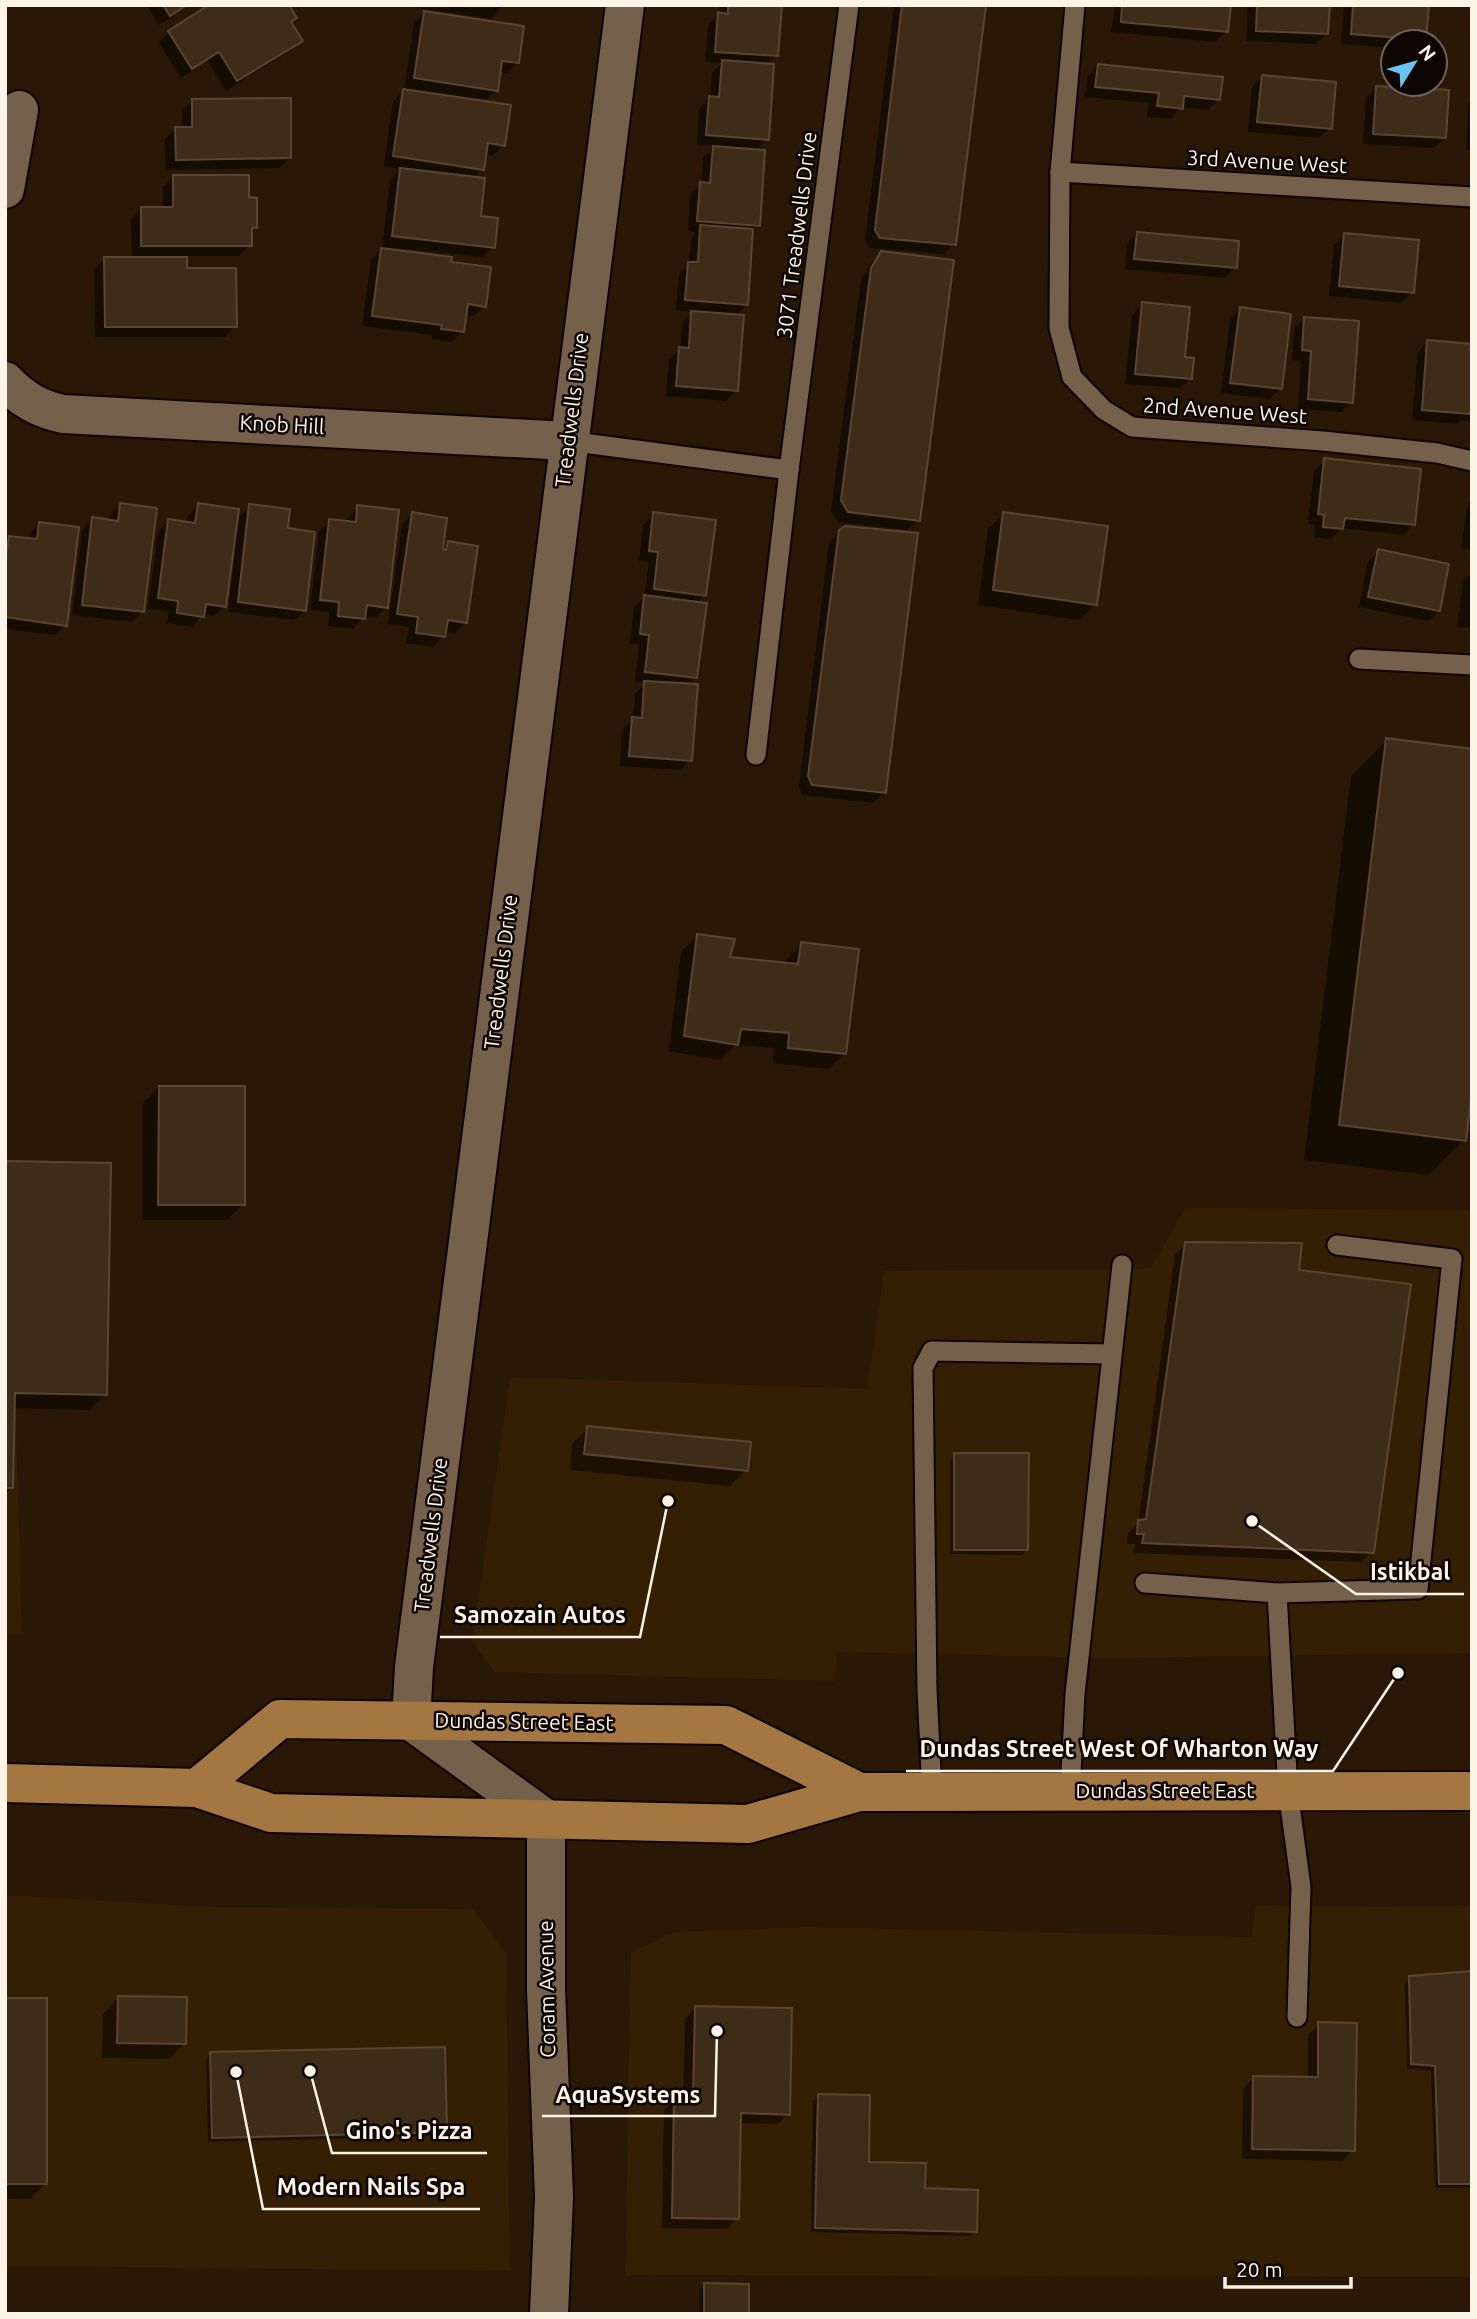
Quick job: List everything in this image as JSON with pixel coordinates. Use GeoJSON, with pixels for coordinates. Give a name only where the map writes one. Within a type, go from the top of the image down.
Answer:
{"type":"FeatureCollection","features":[{"type":"Feature","properties":{"kind":"main road","name":"Dundas Street East"},"geometry":{"type":"LineString","coordinates":[[197,1787],[280,1719],[726,1725],[859,1792]]}},
{"type":"Feature","properties":{"kind":"main road","name":"Dundas Street East"},"geometry":{"type":"LineString","coordinates":[[5,1783],[197,1787],[271,1813],[748,1824],[859,1792],[1472,1791]]}},
{"type":"Feature","properties":{"kind":"street","name":"Treadwells Drive"},"geometry":{"type":"LineString","coordinates":[[411,1721],[414,1667],[625,5]]}},
{"type":"Feature","properties":{"kind":"street"},"geometry":{"type":"LineString","coordinates":[[5,189],[19,110]]}},
{"type":"Feature","properties":{"kind":"street","name":"Knob Hill"},"geometry":{"type":"LineString","coordinates":[[5,381],[32,404],[63,414],[568,441]]}},
{"type":"Feature","properties":{"kind":"street"},"geometry":{"type":"LineString","coordinates":[[411,1721],[546,1819]]}},
{"type":"Feature","properties":{"kind":"street","name":"Coram Avenue"},"geometry":{"type":"LineString","coordinates":[[546,1819],[546,1989],[554,2197],[549,2314]]}},
{"type":"Feature","properties":{"kind":"lane","name":"3071 Treadwells Drive"},"geometry":{"type":"LineString","coordinates":[[757,755],[789,470],[849,5]]}},
{"type":"Feature","properties":{"kind":"lane","name":"2nd Avenue West"},"geometry":{"type":"LineString","coordinates":[[1075,5],[1060,172],[1059,328],[1072,377],[1104,410],[1132,427],[1323,441],[1437,453],[1472,461]]}},
{"type":"Feature","properties":{"kind":"lane","name":"3rd Avenue West"},"geometry":{"type":"LineString","coordinates":[[1060,172],[1472,197]]}},
{"type":"Feature","properties":{"kind":"lane"},"geometry":{"type":"LineString","coordinates":[[568,441],[789,470]]}},
{"type":"Feature","properties":{"kind":"lane"},"geometry":{"type":"LineString","coordinates":[[1359,659],[1472,665]]}},
{"type":"Feature","properties":{"kind":"lane"},"geometry":{"type":"LineString","coordinates":[[1145,1583],[1277,1593],[1418,1589],[1452,1259],[1337,1245]]}},
{"type":"Feature","properties":{"kind":"lane"},"geometry":{"type":"LineString","coordinates":[[1070,1791],[1075,1694],[1122,1265]]}},
{"type":"Feature","properties":{"kind":"lane"},"geometry":{"type":"LineString","coordinates":[[932,1791],[926,1690],[923,1368],[932,1351],[1112,1354]]}},
{"type":"Feature","properties":{"kind":"lane"},"geometry":{"type":"LineString","coordinates":[[1277,1593],[1288,1791],[1301,1887],[1297,2017]]}},
{"type":"Feature","properties":{"kind":"shaded area"},"geometry":{"type":"Polygon","coordinates":[[[1186,1208],[1472,1210],[1472,1653],[1108,1658],[838,1652],[834,1681],[495,1672],[472,1642],[510,1377],[867,1389],[884,1271],[1150,1269],[1186,1208]]]}},
{"type":"Feature","properties":{"kind":"shaded area"},"geometry":{"type":"Polygon","coordinates":[[[15,1393],[22,1635],[5,1634],[5,1407],[15,1393]]]}},
{"type":"Feature","properties":{"kind":"shaded area"},"geometry":{"type":"Polygon","coordinates":[[[5,1895],[210,1907],[473,1909],[506,1953],[510,2271],[5,2266],[5,1895]]]}},
{"type":"Feature","properties":{"kind":"shaded area"},"geometry":{"type":"Polygon","coordinates":[[[1256,1905],[1472,1905],[1472,2277],[625,2275],[631,1953],[675,1932],[807,1927],[1252,1937],[1256,1905]]]}},
{"type":"Feature","properties":{"kind":"building"},"geometry":{"type":"Polygon","coordinates":[[[163,5],[187,5],[170,16],[163,5]]]}},
{"type":"Feature","properties":{"kind":"building"},"geometry":{"type":"Polygon","coordinates":[[[209,5],[289,5],[297,18],[291,22],[303,41],[237,81],[219,52],[192,69],[168,31],[209,5]]]}},
{"type":"Feature","properties":{"kind":"building"},"geometry":{"type":"Polygon","coordinates":[[[728,5],[782,5],[778,56],[715,52],[718,12],[728,14],[728,5]]]}},
{"type":"Feature","properties":{"kind":"building"},"geometry":{"type":"Polygon","coordinates":[[[902,5],[986,5],[956,245],[880,238],[875,230],[902,5]]]}},
{"type":"Feature","properties":{"kind":"building"},"geometry":{"type":"Polygon","coordinates":[[[1122,5],[1231,5],[1228,32],[1121,22],[1122,5]]]}},
{"type":"Feature","properties":{"kind":"building"},"geometry":{"type":"Polygon","coordinates":[[[1257,5],[1330,5],[1328,34],[1256,31],[1257,5]]]}},
{"type":"Feature","properties":{"kind":"building"},"geometry":{"type":"Polygon","coordinates":[[[1353,5],[1429,5],[1427,28],[1379,28],[1379,36],[1351,34],[1353,5]]]}},
{"type":"Feature","properties":{"kind":"building"},"geometry":{"type":"Polygon","coordinates":[[[424,11],[524,26],[519,63],[502,61],[498,91],[414,78],[424,11]]]}},
{"type":"Feature","properties":{"kind":"building"},"geometry":{"type":"Polygon","coordinates":[[[722,60],[774,64],[769,140],[706,135],[709,96],[719,97],[722,60]]]}},
{"type":"Feature","properties":{"kind":"building"},"geometry":{"type":"Polygon","coordinates":[[[1098,64],[1223,77],[1220,100],[1184,96],[1183,109],[1157,106],[1159,93],[1095,87],[1098,64]]]}},
{"type":"Feature","properties":{"kind":"building"},"geometry":{"type":"Polygon","coordinates":[[[1262,75],[1336,82],[1332,129],[1257,122],[1262,75]]]}},
{"type":"Feature","properties":{"kind":"building"},"geometry":{"type":"Polygon","coordinates":[[[1376,86],[1379,86],[1379,98],[1448,98],[1446,138],[1373,134],[1376,86]]]}},
{"type":"Feature","properties":{"kind":"building"},"geometry":{"type":"Polygon","coordinates":[[[403,89],[511,105],[505,146],[488,143],[484,170],[393,156],[403,89]]]}},
{"type":"Feature","properties":{"kind":"building"},"geometry":{"type":"Polygon","coordinates":[[[291,98],[291,158],[176,160],[175,127],[192,127],[192,99],[291,98]]]}},
{"type":"Feature","properties":{"kind":"building"},"geometry":{"type":"Polygon","coordinates":[[[713,146],[765,150],[760,226],[697,221],[700,182],[710,183],[713,146]]]}},
{"type":"Feature","properties":{"kind":"building"},"geometry":{"type":"Polygon","coordinates":[[[400,168],[485,178],[481,216],[498,218],[495,248],[392,236],[400,168]]]}},
{"type":"Feature","properties":{"kind":"building"},"geometry":{"type":"Polygon","coordinates":[[[173,175],[249,175],[249,197],[257,198],[257,228],[252,228],[252,246],[141,246],[141,207],[173,207],[173,175]]]}},
{"type":"Feature","properties":{"kind":"building"},"geometry":{"type":"Polygon","coordinates":[[[700,225],[753,229],[748,305],[685,300],[688,262],[698,262],[700,225]]]}},
{"type":"Feature","properties":{"kind":"building"},"geometry":{"type":"Polygon","coordinates":[[[1137,232],[1239,241],[1237,268],[1134,259],[1137,232]]]}},
{"type":"Feature","properties":{"kind":"building"},"geometry":{"type":"Polygon","coordinates":[[[1344,233],[1419,240],[1414,293],[1339,286],[1344,233]]]}},
{"type":"Feature","properties":{"kind":"building"},"geometry":{"type":"Polygon","coordinates":[[[381,248],[452,257],[451,262],[491,267],[486,307],[468,304],[464,332],[441,329],[442,325],[372,316],[381,248]]]}},
{"type":"Feature","properties":{"kind":"building"},"geometry":{"type":"Polygon","coordinates":[[[881,251],[954,260],[920,521],[848,512],[841,500],[871,268],[881,251]]]}},
{"type":"Feature","properties":{"kind":"building"},"geometry":{"type":"Polygon","coordinates":[[[104,257],[187,257],[187,268],[236,268],[237,327],[105,327],[104,257]]]}},
{"type":"Feature","properties":{"kind":"building"},"geometry":{"type":"Polygon","coordinates":[[[1142,302],[1190,307],[1185,357],[1194,358],[1192,379],[1135,374],[1142,302]]]}},
{"type":"Feature","properties":{"kind":"building"},"geometry":{"type":"Polygon","coordinates":[[[1240,307],[1291,314],[1282,389],[1230,383],[1240,307]]]}},
{"type":"Feature","properties":{"kind":"building"},"geometry":{"type":"Polygon","coordinates":[[[691,311],[744,315],[738,391],[676,386],[679,347],[689,348],[691,311]]]}},
{"type":"Feature","properties":{"kind":"building"},"geometry":{"type":"Polygon","coordinates":[[[1304,317],[1359,321],[1353,403],[1308,399],[1311,351],[1302,350],[1304,317]]]}},
{"type":"Feature","properties":{"kind":"building"},"geometry":{"type":"Polygon","coordinates":[[[1427,340],[1472,344],[1470,414],[1422,410],[1427,340]]]}},
{"type":"Feature","properties":{"kind":"building"},"geometry":{"type":"Polygon","coordinates":[[[1324,458],[1421,469],[1415,525],[1345,518],[1343,529],[1323,527],[1324,515],[1318,514],[1324,458]]]}},
{"type":"Feature","properties":{"kind":"building"},"geometry":{"type":"Polygon","coordinates":[[[120,503],[157,508],[144,612],[82,605],[92,517],[118,521],[120,503]]]}},
{"type":"Feature","properties":{"kind":"building"},"geometry":{"type":"Polygon","coordinates":[[[198,503],[239,509],[226,607],[206,604],[204,617],[177,613],[178,601],[158,598],[168,519],[195,523],[198,503]]]}},
{"type":"Feature","properties":{"kind":"building"},"geometry":{"type":"Polygon","coordinates":[[[249,504],[290,509],[288,528],[315,532],[306,611],[238,602],[249,504]]]}},
{"type":"Feature","properties":{"kind":"building"},"geometry":{"type":"Polygon","coordinates":[[[357,505],[399,510],[388,608],[367,605],[365,619],[338,616],[339,602],[320,600],[329,519],[356,522],[357,505]]]}},
{"type":"Feature","properties":{"kind":"building"},"geometry":{"type":"Polygon","coordinates":[[[412,512],[447,518],[443,549],[446,550],[448,541],[478,546],[467,623],[448,620],[445,637],[416,633],[418,617],[397,614],[412,512]]]}},
{"type":"Feature","properties":{"kind":"building"},"geometry":{"type":"Polygon","coordinates":[[[653,512],[716,520],[706,596],[654,589],[658,552],[649,551],[653,512]]]}},
{"type":"Feature","properties":{"kind":"building"},"geometry":{"type":"Polygon","coordinates":[[[1003,512],[1108,526],[1097,605],[993,590],[1003,512]]]}},
{"type":"Feature","properties":{"kind":"building"},"geometry":{"type":"Polygon","coordinates":[[[39,522],[79,527],[67,626],[5,617],[5,563],[9,536],[37,539],[39,522]]]}},
{"type":"Feature","properties":{"kind":"building"},"geometry":{"type":"Polygon","coordinates":[[[845,526],[918,533],[886,793],[812,785],[808,776],[839,530],[845,526]]]}},
{"type":"Feature","properties":{"kind":"building"},"geometry":{"type":"Polygon","coordinates":[[[1378,549],[1449,564],[1440,611],[1368,597],[1378,549]]]}},
{"type":"Feature","properties":{"kind":"building"},"geometry":{"type":"Polygon","coordinates":[[[644,595],[707,603],[697,678],[645,672],[649,635],[640,634],[644,595]]]}},
{"type":"Feature","properties":{"kind":"building"},"geometry":{"type":"Polygon","coordinates":[[[644,681],[698,684],[692,761],[629,756],[632,717],[642,718],[644,681]]]}},
{"type":"Feature","properties":{"kind":"building"},"geometry":{"type":"Polygon","coordinates":[[[1386,738],[1472,749],[1472,1091],[1466,1141],[1339,1125],[1386,738]]]}},
{"type":"Feature","properties":{"kind":"building"},"geometry":{"type":"Polygon","coordinates":[[[697,934],[735,939],[730,957],[798,964],[801,942],[859,949],[846,1054],[788,1048],[789,1033],[741,1029],[738,1045],[684,1036],[697,934]]]}},
{"type":"Feature","properties":{"kind":"building"},"geometry":{"type":"Polygon","coordinates":[[[159,1086],[245,1086],[245,1205],[158,1205],[159,1086]]]}},
{"type":"Feature","properties":{"kind":"building"},"geometry":{"type":"Polygon","coordinates":[[[5,1161],[111,1163],[107,1395],[15,1393],[13,1488],[5,1488],[5,1161]]]}},
{"type":"Feature","properties":{"kind":"building"},"geometry":{"type":"Polygon","coordinates":[[[1185,1242],[1302,1243],[1299,1270],[1411,1284],[1374,1553],[1142,1543],[1144,1534],[1137,1534],[1138,1520],[1146,1519],[1185,1242]]]}},
{"type":"Feature","properties":{"kind":"building"},"geometry":{"type":"Polygon","coordinates":[[[587,1426],[751,1442],[748,1471],[584,1454],[587,1426]]]}},
{"type":"Feature","properties":{"kind":"building"},"geometry":{"type":"Polygon","coordinates":[[[954,1453],[1029,1453],[1028,1550],[954,1550],[954,1453]]]}},
{"type":"Feature","properties":{"kind":"building"},"geometry":{"type":"Polygon","coordinates":[[[1472,1971],[1472,2184],[1439,2184],[1435,2066],[1411,2064],[1409,1976],[1472,1971]]]}},
{"type":"Feature","properties":{"kind":"building"},"geometry":{"type":"Polygon","coordinates":[[[118,1996],[187,1997],[186,2044],[117,2043],[118,1996]]]}},
{"type":"Feature","properties":{"kind":"building"},"geometry":{"type":"Polygon","coordinates":[[[5,1998],[47,1998],[47,2184],[5,2184],[5,1998]]]}},
{"type":"Feature","properties":{"kind":"building"},"geometry":{"type":"Polygon","coordinates":[[[695,2006],[792,2008],[790,2115],[741,2113],[739,2219],[672,2218],[674,2098],[693,2098],[695,2006]]]}},
{"type":"Feature","properties":{"kind":"building"},"geometry":{"type":"Polygon","coordinates":[[[1318,2022],[1357,2023],[1355,2151],[1252,2149],[1253,2076],[1318,2077],[1318,2022]]]}},
{"type":"Feature","properties":{"kind":"building"},"geometry":{"type":"Polygon","coordinates":[[[445,2047],[447,2132],[212,2138],[210,2052],[445,2047]]]}},
{"type":"Feature","properties":{"kind":"building"},"geometry":{"type":"Polygon","coordinates":[[[818,2094],[870,2095],[869,2162],[926,2163],[925,2188],[978,2190],[977,2232],[815,2228],[818,2094]]]}},
{"type":"Feature","properties":{"kind":"building"},"geometry":{"type":"Polygon","coordinates":[[[704,2283],[749,2284],[749,2314],[704,2314],[704,2283]]]}},
{"type":"Feature","properties":{"kind":"place","name":"Samozain Autos"},"geometry":{"type":"Point","coordinates":[668,1501]}},
{"type":"Feature","properties":{"kind":"place","name":"Istikbal"},"geometry":{"type":"Point","coordinates":[1252,1521]}},
{"type":"Feature","properties":{"kind":"place","name":"Dundas Street West Of Wharton Way"},"geometry":{"type":"Point","coordinates":[1398,1673]}},
{"type":"Feature","properties":{"kind":"place","name":"AquaSystems"},"geometry":{"type":"Point","coordinates":[717,2031]}},
{"type":"Feature","properties":{"kind":"place","name":"Gino's Pizza"},"geometry":{"type":"Point","coordinates":[310,2071]}},
{"type":"Feature","properties":{"kind":"place","name":"Modern Nails Spa"},"geometry":{"type":"Point","coordinates":[236,2072]}}]}
